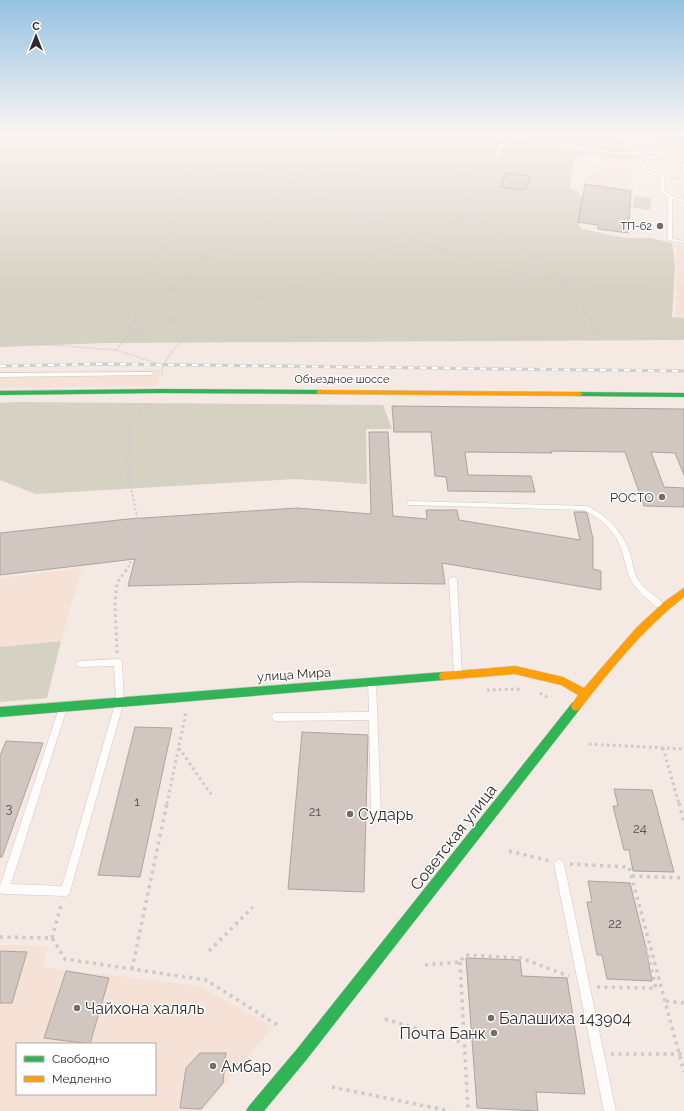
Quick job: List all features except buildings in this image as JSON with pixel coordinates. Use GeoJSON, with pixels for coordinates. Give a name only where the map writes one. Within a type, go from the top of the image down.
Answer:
{"type":"FeatureCollection","features":[{"type":"Feature","properties":{"kind":"main road","name":"Объездное шоссе"},"geometry":{"type":"LineString","coordinates":[[0,392],[469,392],[684,395]]}},
{"type":"Feature","properties":{"kind":"main road","name":"Советская улица"},"geometry":{"type":"LineString","coordinates":[[254,1111],[302,1054],[629,639],[663,607],[684,592]]}},
{"type":"Feature","properties":{"kind":"main road","name":"улица Мира"},"geometry":{"type":"LineString","coordinates":[[0,712],[120,701],[515,670],[563,681],[585,694]]}},
{"type":"Feature","properties":{"kind":"lane"},"geometry":{"type":"LineString","coordinates":[[662,186],[662,190],[670,198],[684,201]]}},
{"type":"Feature","properties":{"kind":"lane"},"geometry":{"type":"LineString","coordinates":[[670,198],[670,240],[684,242]]}},
{"type":"Feature","properties":{"kind":"lane"},"geometry":{"type":"LineString","coordinates":[[0,376],[151,374]]}},
{"type":"Feature","properties":{"kind":"lane"},"geometry":{"type":"LineString","coordinates":[[410,502],[585,508],[599,515],[608,522],[622,542],[634,579],[649,596],[663,607]]}},
{"type":"Feature","properties":{"kind":"lane"},"geometry":{"type":"LineString","coordinates":[[453,580],[458,675]]}},
{"type":"Feature","properties":{"kind":"lane"},"geometry":{"type":"LineString","coordinates":[[447,641],[456,641]]}},
{"type":"Feature","properties":{"kind":"lane"},"geometry":{"type":"LineString","coordinates":[[64,706],[4,889],[65,891],[120,701],[118,662],[80,664]]}},
{"type":"Feature","properties":{"kind":"lane"},"geometry":{"type":"LineString","coordinates":[[372,682],[376,813]]}},
{"type":"Feature","properties":{"kind":"lane"},"geometry":{"type":"LineString","coordinates":[[276,717],[373,716]]}},
{"type":"Feature","properties":{"kind":"lane"},"geometry":{"type":"LineString","coordinates":[[559,864],[610,1111]]}},
{"type":"Feature","properties":{"kind":"path"},"geometry":{"type":"LineString","coordinates":[[0,341],[116,350],[128,335],[168,237],[186,186]]}},
{"type":"Feature","properties":{"kind":"path"},"geometry":{"type":"LineString","coordinates":[[136,315],[157,302],[178,283],[190,275],[206,258],[232,249],[245,239],[260,231],[282,191],[287,189],[289,186]]}},
{"type":"Feature","properties":{"kind":"path"},"geometry":{"type":"LineString","coordinates":[[296,186],[481,268],[566,283],[623,288],[653,288]]}},
{"type":"Feature","properties":{"kind":"path"},"geometry":{"type":"LineString","coordinates":[[456,186],[472,200],[472,208],[487,225],[566,283],[582,303],[595,334]]}},
{"type":"Feature","properties":{"kind":"path"},"geometry":{"type":"LineString","coordinates":[[128,335],[216,306],[293,288],[366,260],[415,239],[463,217],[472,208]]}},
{"type":"Feature","properties":{"kind":"path"},"geometry":{"type":"LineString","coordinates":[[128,335],[156,334],[237,340],[276,340],[292,337],[359,337],[382,332],[393,332],[413,338],[441,336],[460,340],[529,336],[563,338],[595,334],[644,338],[684,337]]}},
{"type":"Feature","properties":{"kind":"path"},"geometry":{"type":"LineString","coordinates":[[163,365],[173,350],[187,336]]}},
{"type":"Feature","properties":{"kind":"path"},"geometry":{"type":"LineString","coordinates":[[118,662],[116,603],[117,583],[130,565],[137,516],[128,474],[130,424],[155,398],[159,391]]}},
{"type":"Feature","properties":{"kind":"path"},"geometry":{"type":"LineString","coordinates":[[132,969],[187,710]]}},
{"type":"Feature","properties":{"kind":"path"},"geometry":{"type":"LineString","coordinates":[[589,744],[684,749]]}},
{"type":"Feature","properties":{"kind":"path"},"geometry":{"type":"LineString","coordinates":[[179,747],[214,797]]}},
{"type":"Feature","properties":{"kind":"path"},"geometry":{"type":"LineString","coordinates":[[662,748],[684,822]]}},
{"type":"Feature","properties":{"kind":"path"},"geometry":{"type":"LineString","coordinates":[[509,851],[559,864],[629,867],[682,1054],[684,1072]]}},
{"type":"Feature","properties":{"kind":"path"},"geometry":{"type":"LineString","coordinates":[[632,876],[684,878]]}},
{"type":"Feature","properties":{"kind":"path"},"geometry":{"type":"LineString","coordinates":[[65,891],[52,938],[66,959],[206,980],[279,1026]]}},
{"type":"Feature","properties":{"kind":"path"},"geometry":{"type":"LineString","coordinates":[[209,951],[253,907]]}},
{"type":"Feature","properties":{"kind":"path"},"geometry":{"type":"LineString","coordinates":[[0,937],[52,938]]}},
{"type":"Feature","properties":{"kind":"path"},"geometry":{"type":"LineString","coordinates":[[468,1111],[460,962],[465,955],[521,958],[569,976],[584,987],[656,988],[645,944]]}},
{"type":"Feature","properties":{"kind":"path"},"geometry":{"type":"LineString","coordinates":[[425,965],[460,962]]}},
{"type":"Feature","properties":{"kind":"path"},"geometry":{"type":"LineString","coordinates":[[666,1001],[684,1003]]}},
{"type":"Feature","properties":{"kind":"path"},"geometry":{"type":"LineString","coordinates":[[384,1019],[464,1043]]}},
{"type":"Feature","properties":{"kind":"path"},"geometry":{"type":"LineString","coordinates":[[598,1054],[682,1054]]}},
{"type":"Feature","properties":{"kind":"path"},"geometry":{"type":"LineString","coordinates":[[332,1087],[450,1111]]}},
{"type":"Feature","properties":{"kind":"shaded area"},"geometry":{"type":"Polygon","coordinates":[[[0,186],[570,186],[570,188],[579,192],[583,199],[579,226],[582,229],[626,238],[651,238],[672,243],[675,265],[672,317],[684,318],[684,340],[105,343],[0,347],[0,186]]]}},
{"type":"Feature","properties":{"kind":"shaded area"},"geometry":{"type":"Polygon","coordinates":[[[584,186],[633,186],[629,233],[596,229],[596,225],[577,223],[584,186]]]}},
{"type":"Feature","properties":{"kind":"shaded area"},"geometry":{"type":"Polygon","coordinates":[[[634,196],[651,198],[650,210],[633,208],[634,196]]]}},
{"type":"Feature","properties":{"kind":"shaded area"},"geometry":{"type":"Polygon","coordinates":[[[677,244],[684,245],[684,322],[676,321],[677,244]]]}},
{"type":"Feature","properties":{"kind":"shaded area"},"geometry":{"type":"Polygon","coordinates":[[[161,370],[157,386],[0,388],[0,373],[161,370]]]}},
{"type":"Feature","properties":{"kind":"shaded area"},"geometry":{"type":"Polygon","coordinates":[[[0,403],[383,405],[392,429],[366,429],[367,484],[296,479],[36,494],[0,480],[0,403]]]}},
{"type":"Feature","properties":{"kind":"shaded area"},"geometry":{"type":"Polygon","coordinates":[[[82,568],[61,641],[0,647],[0,578],[82,568]]]}},
{"type":"Feature","properties":{"kind":"shaded area"},"geometry":{"type":"Polygon","coordinates":[[[61,641],[47,698],[0,702],[0,647],[61,641]]]}},
{"type":"Feature","properties":{"kind":"shaded area"},"geometry":{"type":"Polygon","coordinates":[[[0,945],[48,946],[42,967],[199,986],[273,1027],[202,1111],[0,1111],[0,945]]]}},
{"type":"Feature","properties":{"kind":"railway"},"geometry":{"type":"LineString","coordinates":[[0,366],[100,364],[684,371]]}},
{"type":"Feature","properties":{"kind":"traffic: fast"},"geometry":{"type":"LineString","coordinates":[[0,393],[159,391],[320,392]]}},
{"type":"Feature","properties":{"kind":"traffic: fast"},"geometry":{"type":"LineString","coordinates":[[579,394],[684,395]]}},
{"type":"Feature","properties":{"kind":"traffic: fast"},"geometry":{"type":"LineString","coordinates":[[0,712],[444,676]]}},
{"type":"Feature","properties":{"kind":"traffic: fast"},"geometry":{"type":"LineString","coordinates":[[254,1111],[302,1054],[576,706]]}},
{"type":"Feature","properties":{"kind":"traffic: slow"},"geometry":{"type":"LineString","coordinates":[[320,392],[579,394]]}},
{"type":"Feature","properties":{"kind":"traffic: slow"},"geometry":{"type":"LineString","coordinates":[[576,706],[613,659],[639,631],[653,617],[684,592]]}},
{"type":"Feature","properties":{"kind":"traffic: slow"},"geometry":{"type":"LineString","coordinates":[[444,676],[515,670],[563,681],[585,694]]}},
{"type":"Feature","properties":{"kind":"place","name":"ТП-62"},"geometry":{"type":"Point","coordinates":[660,226]}},
{"type":"Feature","properties":{"kind":"place","name":"РОСТО"},"geometry":{"type":"Point","coordinates":[662,497]}},
{"type":"Feature","properties":{"kind":"place","name":"Сударь"},"geometry":{"type":"Point","coordinates":[350,814]}},
{"type":"Feature","properties":{"kind":"place","name":"Чайхона халяль"},"geometry":{"type":"Point","coordinates":[77,1008]}},
{"type":"Feature","properties":{"kind":"place","name":"Балашиха 143904"},"geometry":{"type":"Point","coordinates":[491,1018]}},
{"type":"Feature","properties":{"kind":"place","name":"Почта Банк"},"geometry":{"type":"Point","coordinates":[494,1033]}},
{"type":"Feature","properties":{"kind":"place","name":"Амбар"},"geometry":{"type":"Point","coordinates":[213,1066]}}]}
